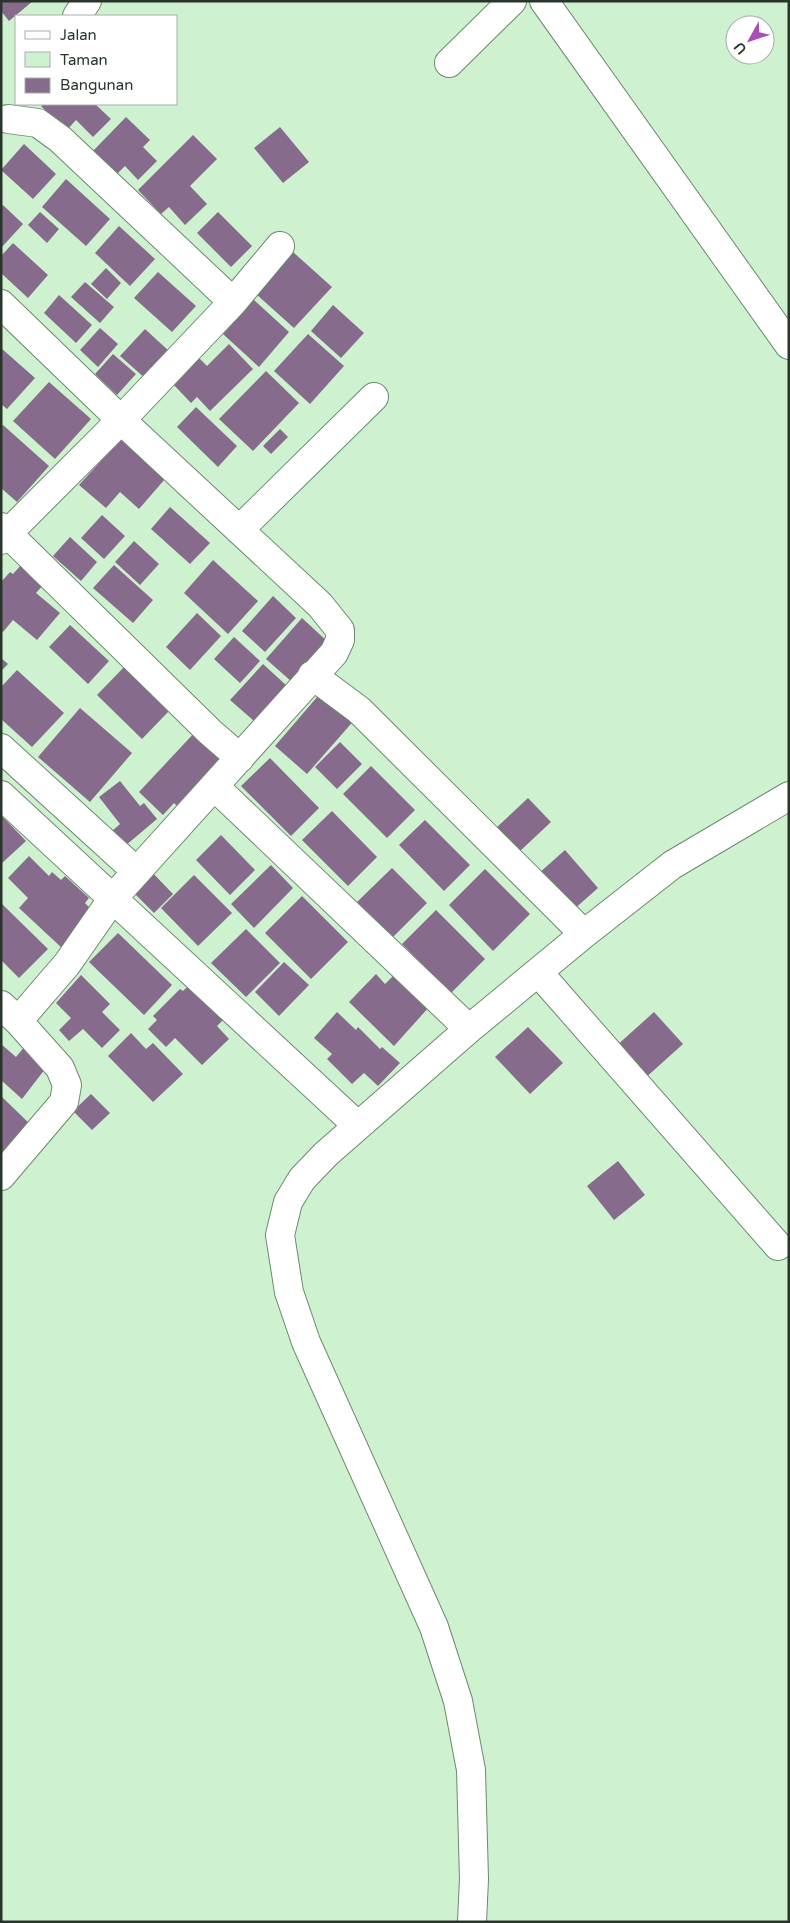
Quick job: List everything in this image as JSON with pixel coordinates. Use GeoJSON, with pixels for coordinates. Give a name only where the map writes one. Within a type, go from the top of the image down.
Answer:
{"type":"FeatureCollection","features":[{"type":"Feature","properties":{"kind":"street"},"geometry":{"type":"LineString","coordinates":[[78,15],[87,1]]}},
{"type":"Feature","properties":{"kind":"street"},"geometry":{"type":"LineString","coordinates":[[449,63],[512,1]]}},
{"type":"Feature","properties":{"kind":"street"},"geometry":{"type":"LineString","coordinates":[[544,1],[789,344]]}},
{"type":"Feature","properties":{"kind":"street"},"geometry":{"type":"LineString","coordinates":[[9,116],[38,124],[60,139],[232,302]]}},
{"type":"Feature","properties":{"kind":"street"},"geometry":{"type":"LineString","coordinates":[[240,758],[210,732],[4,533],[121,420],[232,302],[280,246]]}},
{"type":"Feature","properties":{"kind":"street"},"geometry":{"type":"LineString","coordinates":[[1,304],[121,420],[320,605],[340,630],[340,640],[334,653],[136,871],[113,898],[67,964],[10,1013],[60,1068],[67,1085],[64,1102],[1,1176]]}},
{"type":"Feature","properties":{"kind":"street"},"geometry":{"type":"LineString","coordinates":[[239,530],[374,397]]}},
{"type":"Feature","properties":{"kind":"street"},"geometry":{"type":"LineString","coordinates":[[312,675],[358,710],[584,934]]}},
{"type":"Feature","properties":{"kind":"street"},"geometry":{"type":"LineString","coordinates":[[1,748],[136,871]]}},
{"type":"Feature","properties":{"kind":"street"},"geometry":{"type":"LineString","coordinates":[[214,786],[469,1029]]}},
{"type":"Feature","properties":{"kind":"street"},"geometry":{"type":"LineString","coordinates":[[1,795],[358,1126]]}},
{"type":"Feature","properties":{"kind":"street"},"geometry":{"type":"LineString","coordinates":[[472,1922],[474,1879],[471,1770],[458,1701],[434,1627],[306,1342],[289,1292],[280,1236],[288,1202],[302,1179],[326,1154],[469,1029],[584,934],[672,865],[789,796]]}},
{"type":"Feature","properties":{"kind":"street"},"geometry":{"type":"LineString","coordinates":[[538,972],[778,1246]]}},
{"type":"Feature","properties":{"kind":"green space"},"geometry":{"type":"Polygon","coordinates":[[[1,1],[789,1],[789,1922],[1,1922],[1,1]]]}},
{"type":"Feature","properties":{"kind":"building"},"geometry":{"type":"Polygon","coordinates":[[[1,1],[33,1],[9,21],[1,11],[1,1]]]}},
{"type":"Feature","properties":{"kind":"building"},"geometry":{"type":"Polygon","coordinates":[[[96,105],[111,119],[93,137],[76,120],[66,131],[41,106],[96,105]]]}},
{"type":"Feature","properties":{"kind":"building"},"geometry":{"type":"Polygon","coordinates":[[[126,117],[150,140],[143,147],[157,161],[138,180],[125,166],[117,174],[93,151],[126,117]]]}},
{"type":"Feature","properties":{"kind":"building"},"geometry":{"type":"Polygon","coordinates":[[[280,127],[309,162],[283,183],[254,148],[280,127]]]}},
{"type":"Feature","properties":{"kind":"building"},"geometry":{"type":"Polygon","coordinates":[[[193,135],[217,159],[190,186],[207,204],[185,225],[169,207],[161,214],[138,190],[193,135]]]}},
{"type":"Feature","properties":{"kind":"building"},"geometry":{"type":"Polygon","coordinates":[[[24,144],[56,174],[33,199],[1,170],[24,144]]]}},
{"type":"Feature","properties":{"kind":"building"},"geometry":{"type":"Polygon","coordinates":[[[66,179],[110,219],[86,246],[42,207],[66,179]]]}},
{"type":"Feature","properties":{"kind":"building"},"geometry":{"type":"Polygon","coordinates":[[[3,205],[23,224],[1,248],[1,207],[3,205]]]}},
{"type":"Feature","properties":{"kind":"building"},"geometry":{"type":"Polygon","coordinates":[[[40,212],[59,229],[47,243],[28,225],[40,212]]]}},
{"type":"Feature","properties":{"kind":"building"},"geometry":{"type":"Polygon","coordinates":[[[218,212],[252,246],[231,267],[197,233],[218,212]]]}},
{"type":"Feature","properties":{"kind":"building"},"geometry":{"type":"Polygon","coordinates":[[[119,226],[155,259],[130,286],[95,253],[119,226]]]}},
{"type":"Feature","properties":{"kind":"building"},"geometry":{"type":"Polygon","coordinates":[[[13,243],[48,275],[28,298],[1,273],[1,256],[13,243]]]}},
{"type":"Feature","properties":{"kind":"building"},"geometry":{"type":"Polygon","coordinates":[[[293,252],[332,287],[294,328],[256,294],[293,252]]]}},
{"type":"Feature","properties":{"kind":"building"},"geometry":{"type":"Polygon","coordinates":[[[106,268],[121,283],[107,299],[91,284],[106,268]]]}},
{"type":"Feature","properties":{"kind":"building"},"geometry":{"type":"Polygon","coordinates":[[[158,272],[196,306],[172,332],[134,298],[158,272]]]}},
{"type":"Feature","properties":{"kind":"building"},"geometry":{"type":"Polygon","coordinates":[[[85,282],[114,307],[100,323],[71,297],[85,282]]]}},
{"type":"Feature","properties":{"kind":"building"},"geometry":{"type":"Polygon","coordinates":[[[59,295],[92,325],[76,343],[44,313],[59,295]]]}},
{"type":"Feature","properties":{"kind":"building"},"geometry":{"type":"Polygon","coordinates":[[[254,300],[289,332],[259,367],[223,334],[254,300]]]}},
{"type":"Feature","properties":{"kind":"building"},"geometry":{"type":"Polygon","coordinates":[[[333,305],[364,333],[341,358],[311,331],[333,305]]]}},
{"type":"Feature","properties":{"kind":"building"},"geometry":{"type":"Polygon","coordinates":[[[100,328],[118,344],[98,367],[80,350],[100,328]]]}},
{"type":"Feature","properties":{"kind":"building"},"geometry":{"type":"Polygon","coordinates":[[[145,329],[170,352],[146,379],[120,356],[145,329]]]}},
{"type":"Feature","properties":{"kind":"building"},"geometry":{"type":"Polygon","coordinates":[[[308,334],[344,366],[310,404],[274,371],[308,334]]]}},
{"type":"Feature","properties":{"kind":"building"},"geometry":{"type":"Polygon","coordinates":[[[229,344],[253,369],[210,411],[197,397],[191,403],[173,384],[199,358],[207,366],[229,344]]]}},
{"type":"Feature","properties":{"kind":"building"},"geometry":{"type":"Polygon","coordinates":[[[1,348],[35,378],[7,409],[1,404],[1,348]]]}},
{"type":"Feature","properties":{"kind":"building"},"geometry":{"type":"Polygon","coordinates":[[[113,354],[136,374],[117,395],[95,374],[113,354]]]}},
{"type":"Feature","properties":{"kind":"building"},"geometry":{"type":"Polygon","coordinates":[[[266,371],[299,403],[253,451],[219,419],[266,371]]]}},
{"type":"Feature","properties":{"kind":"building"},"geometry":{"type":"Polygon","coordinates":[[[49,382],[91,419],[55,459],[13,421],[49,382]]]}},
{"type":"Feature","properties":{"kind":"building"},"geometry":{"type":"Polygon","coordinates":[[[196,407],[237,446],[218,467],[177,427],[196,407]]]}},
{"type":"Feature","properties":{"kind":"building"},"geometry":{"type":"Polygon","coordinates":[[[3,425],[49,466],[17,502],[1,488],[1,427],[3,425]]]}},
{"type":"Feature","properties":{"kind":"building"},"geometry":{"type":"Polygon","coordinates":[[[280,429],[288,437],[271,454],[263,446],[280,429]]]}},
{"type":"Feature","properties":{"kind":"building"},"geometry":{"type":"Polygon","coordinates":[[[121,439],[165,479],[139,509],[120,492],[106,508],[79,485],[121,439]]]}},
{"type":"Feature","properties":{"kind":"building"},"geometry":{"type":"Polygon","coordinates":[[[170,507],[210,543],[190,564],[151,529],[170,507]]]}},
{"type":"Feature","properties":{"kind":"building"},"geometry":{"type":"Polygon","coordinates":[[[102,515],[125,536],[104,559],[81,538],[102,515]]]}},
{"type":"Feature","properties":{"kind":"building"},"geometry":{"type":"Polygon","coordinates":[[[70,537],[97,562],[81,581],[53,556],[70,537]]]}},
{"type":"Feature","properties":{"kind":"building"},"geometry":{"type":"Polygon","coordinates":[[[134,541],[159,564],[140,585],[115,562],[134,541]]]}},
{"type":"Feature","properties":{"kind":"building"},"geometry":{"type":"Polygon","coordinates":[[[213,560],[258,601],[228,634],[184,593],[213,560]]]}},
{"type":"Feature","properties":{"kind":"building"},"geometry":{"type":"Polygon","coordinates":[[[21,565],[44,584],[36,593],[60,613],[37,640],[13,620],[3,632],[1,630],[1,582],[10,572],[13,574],[21,565]]]}},
{"type":"Feature","properties":{"kind":"building"},"geometry":{"type":"Polygon","coordinates":[[[114,565],[153,600],[133,623],[93,588],[114,565]]]}},
{"type":"Feature","properties":{"kind":"building"},"geometry":{"type":"Polygon","coordinates":[[[273,596],[296,618],[265,652],[242,631],[273,596]]]}},
{"type":"Feature","properties":{"kind":"building"},"geometry":{"type":"Polygon","coordinates":[[[197,613],[221,636],[190,670],[166,647],[197,613]]]}},
{"type":"Feature","properties":{"kind":"building"},"geometry":{"type":"Polygon","coordinates":[[[302,618],[328,642],[292,682],[266,659],[302,618]]]}},
{"type":"Feature","properties":{"kind":"building"},"geometry":{"type":"Polygon","coordinates":[[[70,625],[109,661],[88,684],[49,647],[70,625]]]}},
{"type":"Feature","properties":{"kind":"building"},"geometry":{"type":"Polygon","coordinates":[[[234,637],[260,661],[240,683],[214,659],[234,637]]]}},
{"type":"Feature","properties":{"kind":"building"},"geometry":{"type":"Polygon","coordinates":[[[1,658],[8,664],[1,671],[1,658]]]}},
{"type":"Feature","properties":{"kind":"building"},"geometry":{"type":"Polygon","coordinates":[[[263,664],[286,685],[254,721],[230,700],[263,664]]]}},
{"type":"Feature","properties":{"kind":"building"},"geometry":{"type":"Polygon","coordinates":[[[124,667],[169,711],[142,739],[97,695],[124,667]]]}},
{"type":"Feature","properties":{"kind":"building"},"geometry":{"type":"Polygon","coordinates":[[[17,670],[64,713],[32,747],[1,719],[1,687],[17,670]]]}},
{"type":"Feature","properties":{"kind":"building"},"geometry":{"type":"Polygon","coordinates":[[[324,689],[357,717],[307,774],[275,746],[324,689]]]}},
{"type":"Feature","properties":{"kind":"building"},"geometry":{"type":"Polygon","coordinates":[[[80,708],[132,753],[90,802],[38,757],[80,708]]]}},
{"type":"Feature","properties":{"kind":"building"},"geometry":{"type":"Polygon","coordinates":[[[197,730],[225,756],[178,807],[174,803],[163,815],[139,792],[197,730]]]}},
{"type":"Feature","properties":{"kind":"building"},"geometry":{"type":"Polygon","coordinates":[[[340,742],[362,764],[337,789],[315,767],[340,742]]]}},
{"type":"Feature","properties":{"kind":"building"},"geometry":{"type":"Polygon","coordinates":[[[270,758],[319,808],[291,836],[241,786],[270,758]]]}},
{"type":"Feature","properties":{"kind":"building"},"geometry":{"type":"Polygon","coordinates":[[[371,766],[415,810],[387,838],[343,794],[371,766]]]}},
{"type":"Feature","properties":{"kind":"building"},"geometry":{"type":"Polygon","coordinates":[[[120,781],[140,806],[144,803],[157,819],[125,846],[112,831],[120,824],[99,797],[120,781]]]}},
{"type":"Feature","properties":{"kind":"building"},"geometry":{"type":"Polygon","coordinates":[[[528,798],[551,822],[519,852],[496,828],[528,798]]]}},
{"type":"Feature","properties":{"kind":"building"},"geometry":{"type":"Polygon","coordinates":[[[332,811],[377,857],[348,886],[302,840],[332,811]]]}},
{"type":"Feature","properties":{"kind":"building"},"geometry":{"type":"Polygon","coordinates":[[[1,815],[26,841],[1,864],[1,815]]]}},
{"type":"Feature","properties":{"kind":"building"},"geometry":{"type":"Polygon","coordinates":[[[425,820],[470,865],[444,891],[399,845],[425,820]]]}},
{"type":"Feature","properties":{"kind":"building"},"geometry":{"type":"Polygon","coordinates":[[[221,835],[255,870],[230,895],[196,860],[221,835]]]}},
{"type":"Feature","properties":{"kind":"building"},"geometry":{"type":"Polygon","coordinates":[[[565,850],[598,888],[572,911],[538,874],[565,850]]]}},
{"type":"Feature","properties":{"kind":"building"},"geometry":{"type":"Polygon","coordinates":[[[29,856],[49,876],[52,872],[61,880],[65,876],[89,898],[85,903],[96,914],[63,949],[19,908],[28,898],[8,878],[29,856]]]}},
{"type":"Feature","properties":{"kind":"building"},"geometry":{"type":"Polygon","coordinates":[[[271,865],[293,888],[254,928],[231,904],[271,865]]]}},
{"type":"Feature","properties":{"kind":"building"},"geometry":{"type":"Polygon","coordinates":[[[148,868],[173,894],[154,913],[129,888],[148,868]]]}},
{"type":"Feature","properties":{"kind":"building"},"geometry":{"type":"Polygon","coordinates":[[[392,868],[427,903],[393,937],[357,902],[392,868]]]}},
{"type":"Feature","properties":{"kind":"building"},"geometry":{"type":"Polygon","coordinates":[[[485,869],[530,914],[493,951],[449,905],[485,869]]]}},
{"type":"Feature","properties":{"kind":"building"},"geometry":{"type":"Polygon","coordinates":[[[194,875],[232,913],[198,946],[161,908],[194,875]]]}},
{"type":"Feature","properties":{"kind":"building"},"geometry":{"type":"Polygon","coordinates":[[[302,896],[348,942],[311,979],[265,933],[302,896]]]}},
{"type":"Feature","properties":{"kind":"building"},"geometry":{"type":"Polygon","coordinates":[[[1,903],[48,949],[19,978],[1,960],[1,903]]]}},
{"type":"Feature","properties":{"kind":"building"},"geometry":{"type":"Polygon","coordinates":[[[436,910],[485,959],[451,993],[402,944],[436,910]]]}},
{"type":"Feature","properties":{"kind":"building"},"geometry":{"type":"Polygon","coordinates":[[[246,929],[280,963],[246,997],[211,963],[246,929]]]}},
{"type":"Feature","properties":{"kind":"building"},"geometry":{"type":"Polygon","coordinates":[[[118,933],[172,985],[144,1015],[89,962],[118,933]]]}},
{"type":"Feature","properties":{"kind":"building"},"geometry":{"type":"Polygon","coordinates":[[[284,962],[309,985],[279,1016],[255,992],[284,962]]]}},
{"type":"Feature","properties":{"kind":"building"},"geometry":{"type":"Polygon","coordinates":[[[396,973],[430,1006],[394,1046],[349,1002],[376,974],[385,984],[396,973]]]}},
{"type":"Feature","properties":{"kind":"building"},"geometry":{"type":"Polygon","coordinates":[[[81,975],[110,1004],[102,1012],[120,1030],[102,1048],[83,1029],[69,1041],[59,1030],[71,1018],[56,1003],[81,975]]]}},
{"type":"Feature","properties":{"kind":"building"},"geometry":{"type":"Polygon","coordinates":[[[189,985],[223,1020],[217,1026],[229,1039],[202,1065],[175,1038],[166,1047],[148,1029],[157,1020],[153,1016],[180,989],[183,991],[189,985]]]}},
{"type":"Feature","properties":{"kind":"building"},"geometry":{"type":"Polygon","coordinates":[[[337,1012],[356,1030],[358,1027],[380,1049],[382,1047],[400,1063],[378,1086],[364,1073],[352,1084],[327,1059],[332,1054],[314,1038],[337,1012]]]}},
{"type":"Feature","properties":{"kind":"building"},"geometry":{"type":"Polygon","coordinates":[[[654,1012],[683,1044],[643,1080],[614,1048],[654,1012]]]}},
{"type":"Feature","properties":{"kind":"building"},"geometry":{"type":"Polygon","coordinates":[[[528,1027],[563,1063],[530,1094],[495,1057],[528,1027]]]}},
{"type":"Feature","properties":{"kind":"building"},"geometry":{"type":"Polygon","coordinates":[[[131,1033],[146,1049],[153,1043],[183,1074],[153,1102],[108,1056],[131,1033]]]}},
{"type":"Feature","properties":{"kind":"building"},"geometry":{"type":"Polygon","coordinates":[[[30,1040],[52,1060],[22,1099],[1,1080],[1,1044],[16,1057],[30,1040]]]}},
{"type":"Feature","properties":{"kind":"building"},"geometry":{"type":"Polygon","coordinates":[[[91,1094],[110,1113],[92,1130],[73,1111],[91,1094]]]}},
{"type":"Feature","properties":{"kind":"building"},"geometry":{"type":"Polygon","coordinates":[[[1,1096],[31,1125],[1,1155],[1,1096]]]}},
{"type":"Feature","properties":{"kind":"building"},"geometry":{"type":"Polygon","coordinates":[[[618,1161],[645,1195],[614,1220],[587,1186],[618,1161]]]}}]}
